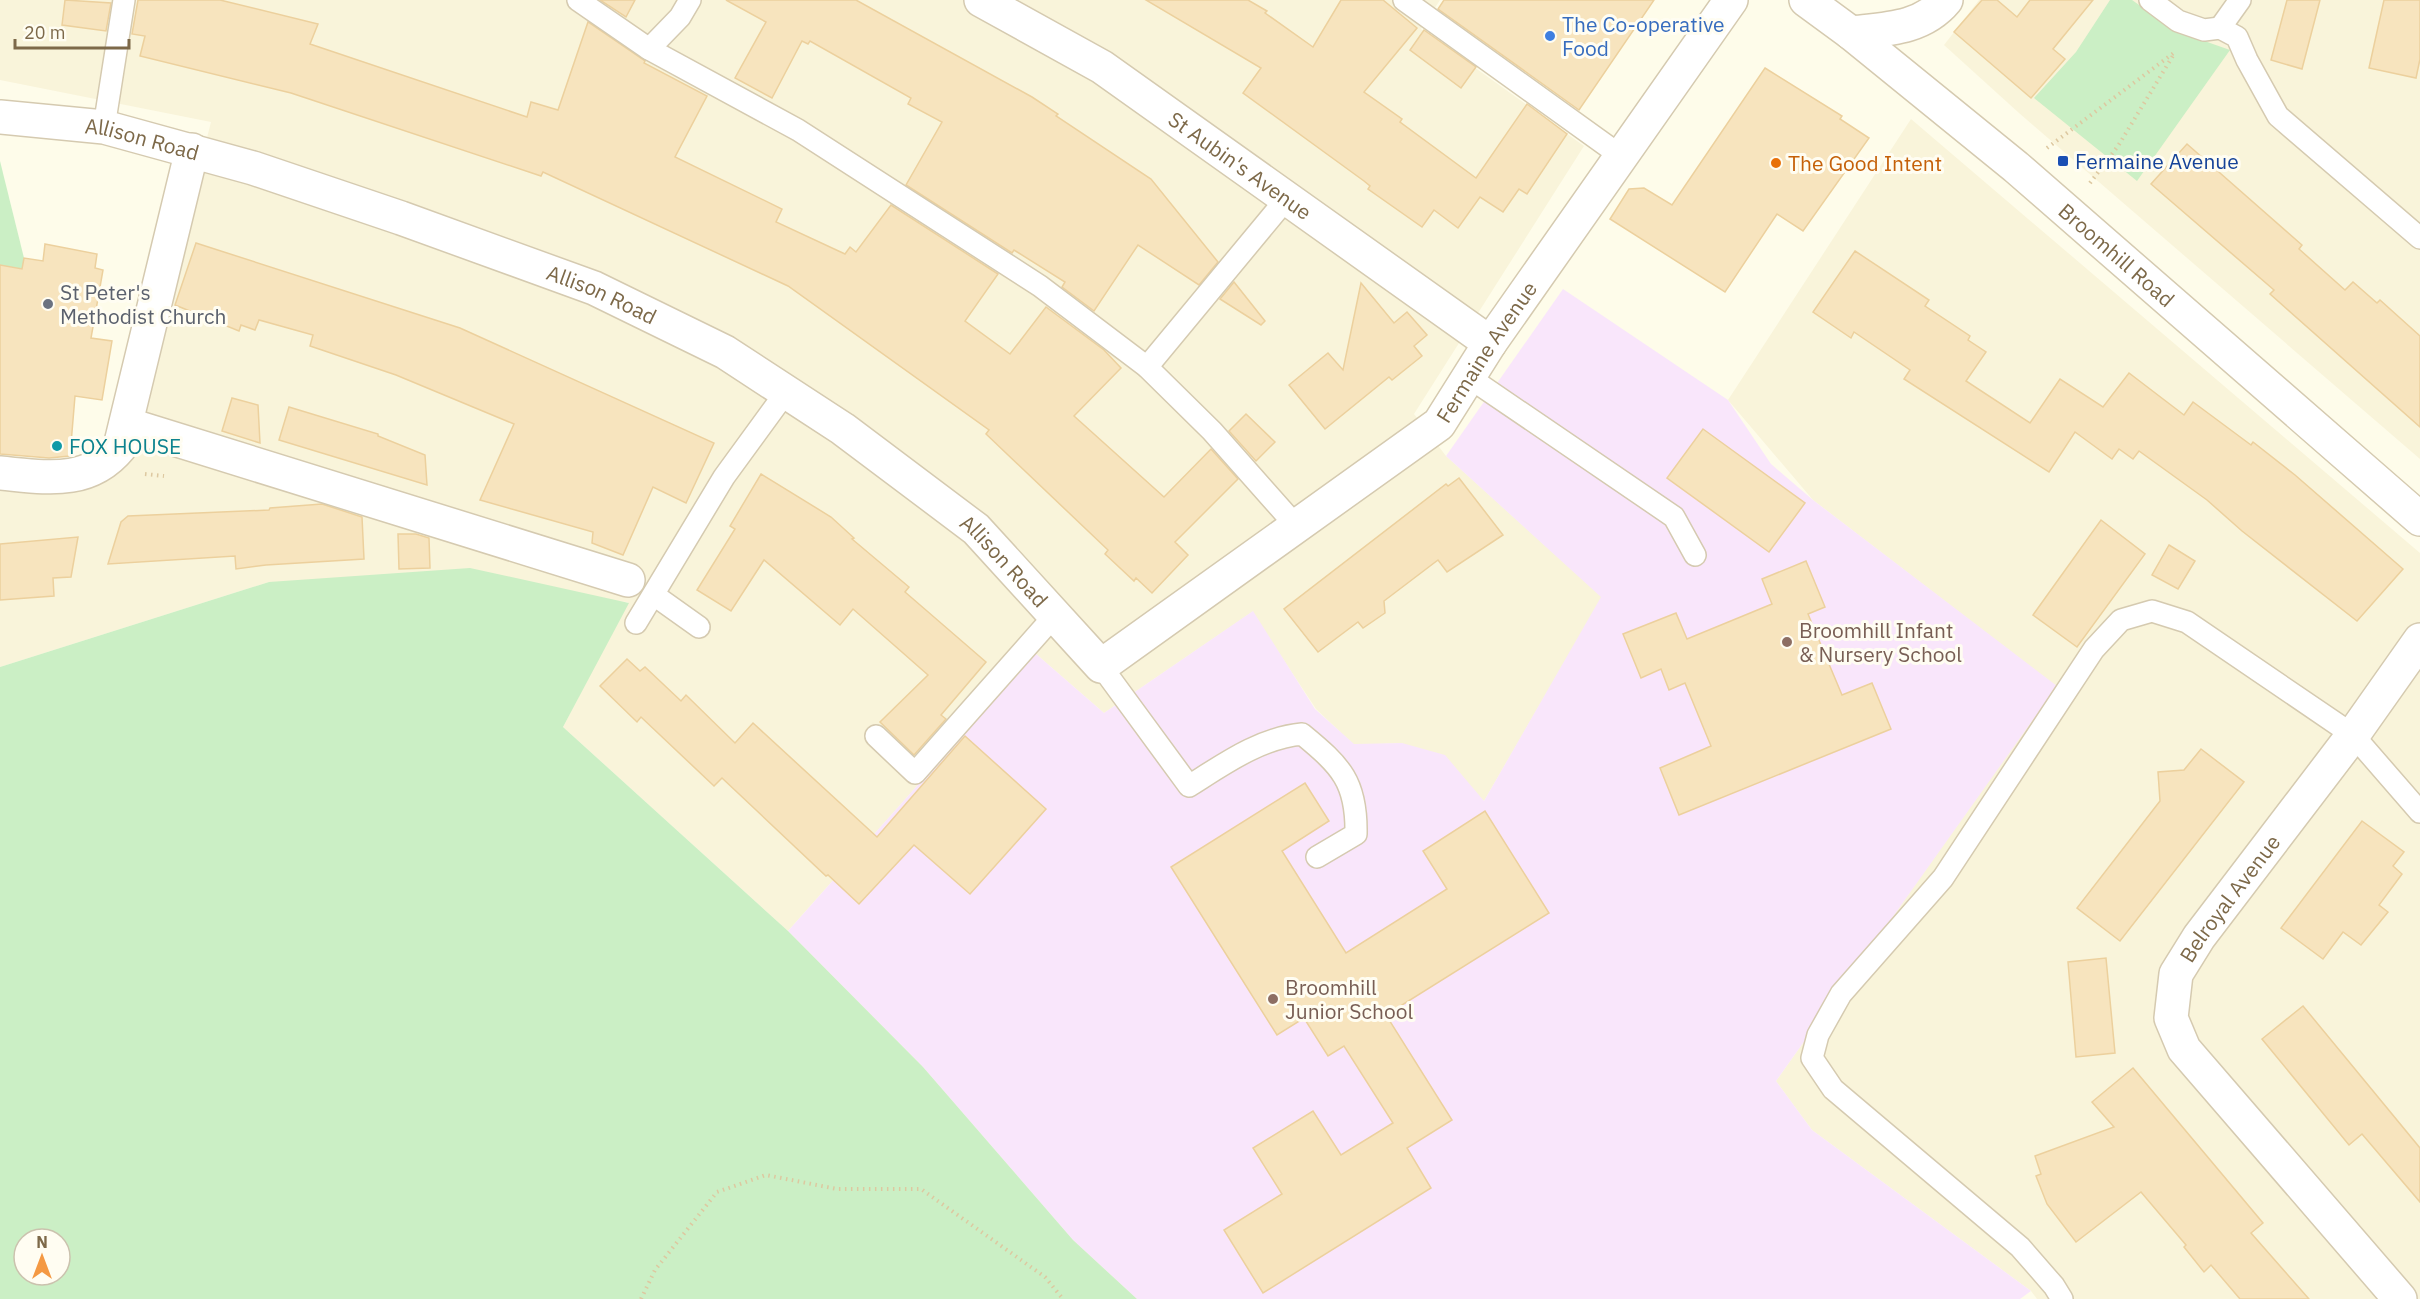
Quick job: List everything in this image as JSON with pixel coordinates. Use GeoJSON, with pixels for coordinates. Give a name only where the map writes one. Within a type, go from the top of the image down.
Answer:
{"type":"FeatureCollection","features":[{"type":"Feature","properties":{"kind":"street","name":"St Aubin's Avenue"},"geometry":{"type":"LineString","coordinates":[[981,0],[1102,67],[1490,343]]}},
{"type":"Feature","properties":{"kind":"street","name":"Fermaine Avenue"},"geometry":{"type":"LineString","coordinates":[[1101,666],[1439,424],[1490,343],[1731,0]]}},
{"type":"Feature","properties":{"kind":"street","name":"Broomhill Road"},"geometry":{"type":"LineString","coordinates":[[1806,0],[1851,33],[2016,167],[2420,519]]}},
{"type":"Feature","properties":{"kind":"street"},"geometry":{"type":"LineString","coordinates":[[1851,33],[1901,28],[1920,21],[1939,9],[1946,0]]}},
{"type":"Feature","properties":{"kind":"street","name":"Allison Road"},"geometry":{"type":"LineString","coordinates":[[0,117],[104,127],[253,168],[401,218],[594,288],[725,352],[843,429],[976,529],[1101,666]]}},
{"type":"Feature","properties":{"kind":"street"},"geometry":{"type":"LineString","coordinates":[[0,473],[51,477],[81,474],[109,461],[120,447],[192,150]]}},
{"type":"Feature","properties":{"kind":"street"},"geometry":{"type":"LineString","coordinates":[[126,424],[641,587]]}},
{"type":"Feature","properties":{"kind":"street","name":"Belroyal Avenue"},"geometry":{"type":"LineString","coordinates":[[2400,1299],[2184,1049],[2171,1018],[2176,974],[2199,937],[2353,735],[2420,640]]}},
{"type":"Feature","properties":{"kind":"lane"},"geometry":{"type":"LineString","coordinates":[[104,127],[124,0]]}},
{"type":"Feature","properties":{"kind":"lane"},"geometry":{"type":"LineString","coordinates":[[578,0],[649,49],[798,130],[1040,286],[1147,367],[1212,431],[1297,527]]}},
{"type":"Feature","properties":{"kind":"lane"},"geometry":{"type":"LineString","coordinates":[[649,49],[680,17],[690,0]]}},
{"type":"Feature","properties":{"kind":"lane"},"geometry":{"type":"LineString","coordinates":[[1404,0],[1621,156]]}},
{"type":"Feature","properties":{"kind":"lane"},"geometry":{"type":"LineString","coordinates":[[2150,0],[2178,21],[2237,37],[2278,116],[2420,238]]}},
{"type":"Feature","properties":{"kind":"lane"},"geometry":{"type":"LineString","coordinates":[[2212,29],[2240,0]]}},
{"type":"Feature","properties":{"kind":"lane"},"geometry":{"type":"LineString","coordinates":[[1147,367],[1287,198]]}},
{"type":"Feature","properties":{"kind":"lane"},"geometry":{"type":"LineString","coordinates":[[1470,378],[1674,517],[1695,555]]}},
{"type":"Feature","properties":{"kind":"lane"},"geometry":{"type":"LineString","coordinates":[[636,623],[641,587],[786,392]]}},
{"type":"Feature","properties":{"kind":"lane"},"geometry":{"type":"LineString","coordinates":[[641,587],[699,627]]}},
{"type":"Feature","properties":{"kind":"lane"},"geometry":{"type":"LineString","coordinates":[[2061,1299],[2054,1286],[2020,1247],[1833,1089],[1812,1058],[1818,1035],[1841,994],[1943,878],[2094,649],[2121,620],[2152,611],[2187,622],[2353,735],[2420,812]]}},
{"type":"Feature","properties":{"kind":"lane"},"geometry":{"type":"LineString","coordinates":[[876,736],[915,772],[1055,615]]}},
{"type":"Feature","properties":{"kind":"lane"},"geometry":{"type":"LineString","coordinates":[[1101,666],[1189,786],[1244,752],[1288,736],[1302,734],[1329,756],[1348,782],[1357,807],[1356,834],[1317,856]]}},
{"type":"Feature","properties":{"kind":"path"},"geometry":{"type":"LineString","coordinates":[[2063,137],[2175,52],[2212,29]]}},
{"type":"Feature","properties":{"kind":"path"},"geometry":{"type":"LineString","coordinates":[[2096,174],[2118,146],[2175,52]]}},
{"type":"Feature","properties":{"kind":"path"},"geometry":{"type":"LineString","coordinates":[[641,1299],[655,1270],[717,1192],[766,1175],[837,1190],[921,1190],[1045,1277],[1063,1299]]}},
{"type":"Feature","properties":{"kind":"shaded area"},"geometry":{"type":"Polygon","coordinates":[[[0,0],[1440,0],[1421,29],[1584,146],[1414,414],[1446,456],[1602,597],[1484,801],[1402,743],[1354,745],[1316,709],[1252,612],[1104,713],[1035,653],[788,931],[563,727],[628,602],[269,582],[0,667],[0,488],[124,464],[211,122],[0,80],[0,0]]]}},
{"type":"Feature","properties":{"kind":"shaded area"},"geometry":{"type":"Polygon","coordinates":[[[1979,0],[2420,0],[2420,459],[2019,113],[1944,45],[1979,0]]]}},
{"type":"Feature","properties":{"kind":"shaded area"},"geometry":{"type":"Polygon","coordinates":[[[1911,119],[2420,553],[2420,1299],[2037,1299],[2031,1291],[1812,1130],[1776,1081],[2056,686],[1813,500],[1728,400],[1911,119]]]}},
{"type":"Feature","properties":{"kind":"shaded area","name":"Broomhill Junior School"},"geometry":{"type":"Polygon","coordinates":[[[1563,289],[1728,400],[1771,464],[1813,500],[2057,686],[1776,1081],[1812,1130],[2031,1291],[2020,1299],[1137,1299],[1073,1240],[923,1067],[788,931],[1035,653],[1104,713],[1253,611],[1315,709],[1354,744],[1402,743],[1445,755],[1484,801],[1601,597],[1446,456],[1563,289]]]}},
{"type":"Feature","properties":{"kind":"green space"},"geometry":{"type":"Polygon","coordinates":[[[2110,0],[2132,0],[2176,31],[2230,50],[2137,181],[2034,98],[2076,52],[2110,0]]]}},
{"type":"Feature","properties":{"kind":"green space"},"geometry":{"type":"Polygon","coordinates":[[[0,161],[24,258],[22,269],[0,265],[0,161]]]}},
{"type":"Feature","properties":{"kind":"green space"},"geometry":{"type":"Polygon","coordinates":[[[470,568],[629,603],[563,727],[788,931],[923,1067],[1073,1240],[1137,1299],[0,1299],[0,667],[269,582],[470,568]]]}},
{"type":"Feature","properties":{"kind":"building"},"geometry":{"type":"Polygon","coordinates":[[[65,0],[111,3],[106,31],[62,25],[65,0]]]}},
{"type":"Feature","properties":{"kind":"building"},"geometry":{"type":"Polygon","coordinates":[[[138,0],[220,0],[318,24],[310,44],[527,117],[531,102],[558,110],[588,22],[645,61],[644,63],[707,96],[675,157],[782,209],[776,222],[845,254],[850,247],[856,252],[891,205],[998,274],[965,321],[1010,354],[1046,307],[1104,350],[1121,368],[1074,416],[1164,497],[1211,449],[1238,479],[1175,542],[1188,555],[1152,593],[1136,578],[1134,581],[1105,554],[1108,550],[986,434],[989,430],[788,286],[543,172],[541,176],[291,93],[140,56],[145,36],[132,34],[138,0]]]}},
{"type":"Feature","properties":{"kind":"building"},"geometry":{"type":"Polygon","coordinates":[[[600,0],[635,0],[626,17],[600,0]]]}},
{"type":"Feature","properties":{"kind":"building"},"geometry":{"type":"Polygon","coordinates":[[[726,0],[856,0],[1032,97],[1058,114],[1056,116],[1151,179],[1218,262],[1199,285],[1138,245],[1094,311],[1062,287],[1065,282],[1014,250],[1012,253],[906,185],[942,122],[908,104],[911,98],[810,41],[808,44],[802,41],[772,98],[735,78],[766,22],[726,0]]]}},
{"type":"Feature","properties":{"kind":"building"},"geometry":{"type":"Polygon","coordinates":[[[1146,0],[1248,0],[1267,11],[1265,13],[1313,47],[1341,0],[1383,0],[1417,28],[1364,92],[1402,119],[1400,122],[1476,178],[1527,104],[1567,134],[1527,194],[1519,189],[1503,212],[1480,197],[1458,228],[1434,210],[1422,227],[1368,189],[1370,186],[1364,181],[1243,93],[1261,68],[1146,0]]]}},
{"type":"Feature","properties":{"kind":"building","name":"The Co-operative Food"},"geometry":{"type":"Polygon","coordinates":[[[1444,0],[1654,0],[1579,110],[1438,9],[1444,0]]]}},
{"type":"Feature","properties":{"kind":"building"},"geometry":{"type":"Polygon","coordinates":[[[1982,0],[1997,0],[2017,17],[2030,0],[2093,0],[2053,49],[2065,59],[2031,98],[1954,32],[1982,0]]]}},
{"type":"Feature","properties":{"kind":"building"},"geometry":{"type":"Polygon","coordinates":[[[2287,0],[2320,0],[2302,69],[2271,60],[2287,0]]]}},
{"type":"Feature","properties":{"kind":"building"},"geometry":{"type":"Polygon","coordinates":[[[2384,0],[2420,0],[2420,59],[2416,78],[2369,68],[2384,0]]]}},
{"type":"Feature","properties":{"kind":"building"},"geometry":{"type":"Polygon","coordinates":[[[1424,30],[1476,67],[1461,88],[1410,50],[1424,30]]]}},
{"type":"Feature","properties":{"kind":"building","name":"The Good Intent"},"geometry":{"type":"Polygon","coordinates":[[[1765,68],[1842,116],[1840,119],[1869,138],[1803,231],[1777,214],[1725,292],[1610,219],[1629,189],[1644,188],[1672,205],[1765,68]]]}},
{"type":"Feature","properties":{"kind":"building"},"geometry":{"type":"Polygon","coordinates":[[[2187,144],[2302,245],[2299,249],[2345,290],[2353,282],[2377,303],[2380,300],[2420,336],[2420,427],[2270,294],[2274,290],[2151,184],[2187,144]]]}},
{"type":"Feature","properties":{"kind":"building"},"geometry":{"type":"Polygon","coordinates":[[[196,243],[460,328],[714,443],[686,503],[653,487],[623,555],[592,543],[593,532],[480,500],[514,424],[396,375],[310,346],[313,335],[259,320],[255,330],[241,325],[239,331],[175,305],[196,243]]]}},
{"type":"Feature","properties":{"kind":"building","name":"St Peter's Methodist Church"},"geometry":{"type":"Polygon","coordinates":[[[45,244],[97,254],[95,268],[103,270],[91,338],[112,341],[102,400],[75,396],[70,456],[49,458],[0,454],[0,265],[22,269],[24,258],[43,261],[45,244]]]}},
{"type":"Feature","properties":{"kind":"building"},"geometry":{"type":"Polygon","coordinates":[[[1855,251],[1929,300],[1925,306],[1970,336],[1968,340],[1986,352],[1966,381],[2030,423],[2060,379],[2103,407],[2129,373],[2184,415],[2193,402],[2251,445],[2253,442],[2295,475],[2403,569],[2357,621],[2242,531],[2207,500],[2139,451],[2133,459],[2119,449],[2112,459],[2075,432],[2049,472],[1904,379],[1910,370],[1854,332],[1851,338],[1813,312],[1855,251]]]}},
{"type":"Feature","properties":{"kind":"building"},"geometry":{"type":"Polygon","coordinates":[[[1234,282],[1265,321],[1261,325],[1220,299],[1234,282]]]}},
{"type":"Feature","properties":{"kind":"building"},"geometry":{"type":"Polygon","coordinates":[[[1361,283],[1394,323],[1407,312],[1427,335],[1414,346],[1422,356],[1392,380],[1389,377],[1325,429],[1289,385],[1328,353],[1343,370],[1361,283]]]}},
{"type":"Feature","properties":{"kind":"building"},"geometry":{"type":"Polygon","coordinates":[[[232,398],[258,405],[260,443],[222,431],[232,398]]]}},
{"type":"Feature","properties":{"kind":"building"},"geometry":{"type":"Polygon","coordinates":[[[289,407],[378,434],[378,436],[425,455],[427,485],[279,440],[289,407]]]}},
{"type":"Feature","properties":{"kind":"building"},"geometry":{"type":"Polygon","coordinates":[[[1246,414],[1275,442],[1256,461],[1229,431],[1246,414]]]}},
{"type":"Feature","properties":{"kind":"building"},"geometry":{"type":"Polygon","coordinates":[[[1703,429],[1805,503],[1769,552],[1667,478],[1703,429]]]}},
{"type":"Feature","properties":{"kind":"building"},"geometry":{"type":"Polygon","coordinates":[[[761,474],[831,517],[854,538],[852,539],[909,587],[905,592],[986,662],[941,715],[946,719],[914,755],[880,722],[928,675],[853,609],[840,625],[764,560],[731,611],[697,590],[735,529],[730,526],[761,474]]]}},
{"type":"Feature","properties":{"kind":"building"},"geometry":{"type":"Polygon","coordinates":[[[1459,478],[1503,535],[1447,572],[1438,560],[1384,601],[1385,613],[1363,628],[1358,622],[1318,652],[1284,609],[1446,484],[1448,486],[1459,478]]]}},
{"type":"Feature","properties":{"kind":"building"},"geometry":{"type":"Polygon","coordinates":[[[322,504],[362,517],[364,559],[236,569],[235,556],[108,564],[121,522],[128,516],[269,510],[270,508],[322,504]]]}},
{"type":"Feature","properties":{"kind":"building"},"geometry":{"type":"Polygon","coordinates":[[[2101,520],[2145,554],[2077,647],[2033,615],[2101,520]]]}},
{"type":"Feature","properties":{"kind":"building"},"geometry":{"type":"Polygon","coordinates":[[[398,534],[416,534],[429,538],[430,568],[399,569],[398,534]]]}},
{"type":"Feature","properties":{"kind":"building"},"geometry":{"type":"Polygon","coordinates":[[[78,537],[71,577],[53,578],[54,596],[0,600],[0,544],[78,537]]]}},
{"type":"Feature","properties":{"kind":"building"},"geometry":{"type":"Polygon","coordinates":[[[2169,545],[2195,561],[2178,589],[2152,575],[2169,545]]]}},
{"type":"Feature","properties":{"kind":"building"},"geometry":{"type":"Polygon","coordinates":[[[1806,561],[1825,607],[1808,614],[1842,695],[1872,683],[1891,729],[1679,815],[1660,768],[1711,746],[1685,683],[1669,690],[1661,669],[1641,678],[1623,634],[1676,613],[1687,639],[1772,604],[1762,579],[1806,561]]]}},
{"type":"Feature","properties":{"kind":"building"},"geometry":{"type":"Polygon","coordinates":[[[627,659],[640,671],[645,667],[681,701],[686,695],[735,743],[753,723],[877,837],[965,736],[1046,809],[970,894],[914,845],[859,904],[722,778],[714,786],[641,717],[637,722],[600,686],[627,659]]]}},
{"type":"Feature","properties":{"kind":"building"},"geometry":{"type":"Polygon","coordinates":[[[2201,749],[2244,782],[2120,941],[2077,908],[2160,801],[2158,772],[2184,770],[2201,749]]]}},
{"type":"Feature","properties":{"kind":"building"},"geometry":{"type":"Polygon","coordinates":[[[1305,783],[1329,821],[1282,851],[1346,953],[1447,889],[1423,851],[1485,811],[1549,913],[1386,1015],[1452,1120],[1407,1148],[1431,1188],[1263,1293],[1224,1230],[1282,1194],[1253,1148],[1313,1111],[1341,1155],[1393,1123],[1344,1046],[1328,1056],[1304,1018],[1277,1035],[1171,867],[1305,783]]]}},
{"type":"Feature","properties":{"kind":"building"},"geometry":{"type":"Polygon","coordinates":[[[2362,821],[2404,852],[2393,866],[2402,874],[2379,905],[2388,912],[2361,945],[2343,932],[2323,959],[2281,928],[2362,821]]]}},
{"type":"Feature","properties":{"kind":"building"},"geometry":{"type":"Polygon","coordinates":[[[2106,958],[2115,1053],[2076,1057],[2068,962],[2106,958]]]}},
{"type":"Feature","properties":{"kind":"building"},"geometry":{"type":"Polygon","coordinates":[[[2303,1006],[2420,1148],[2420,1202],[2362,1134],[2349,1145],[2262,1039],[2303,1006]]]}},
{"type":"Feature","properties":{"kind":"building"},"geometry":{"type":"Polygon","coordinates":[[[2133,1068],[2263,1223],[2251,1233],[2309,1299],[2240,1299],[2211,1265],[2204,1272],[2184,1247],[2186,1245],[2141,1192],[2076,1242],[2047,1204],[2036,1176],[2041,1174],[2035,1156],[2114,1127],[2092,1102],[2133,1068]]]}},
{"type":"Feature","properties":{"kind":"place","name":"The Co-operative Food"},"geometry":{"type":"Point","coordinates":[1550,36]}},
{"type":"Feature","properties":{"kind":"place","name":"Fermaine Avenue"},"geometry":{"type":"Point","coordinates":[2063,161]}},
{"type":"Feature","properties":{"kind":"place","name":"The Good Intent"},"geometry":{"type":"Point","coordinates":[1776,163]}},
{"type":"Feature","properties":{"kind":"place","name":"St Peter's Methodist Church"},"geometry":{"type":"Point","coordinates":[48,304]}},
{"type":"Feature","properties":{"kind":"place","name":"FOX HOUSE"},"geometry":{"type":"Point","coordinates":[57,446]}},
{"type":"Feature","properties":{"kind":"place","name":"Broomhill Infant & Nursery School"},"geometry":{"type":"Point","coordinates":[1787,642]}},
{"type":"Feature","properties":{"kind":"place","name":"Broomhill Junior School"},"geometry":{"type":"Point","coordinates":[1273,999]}}]}
